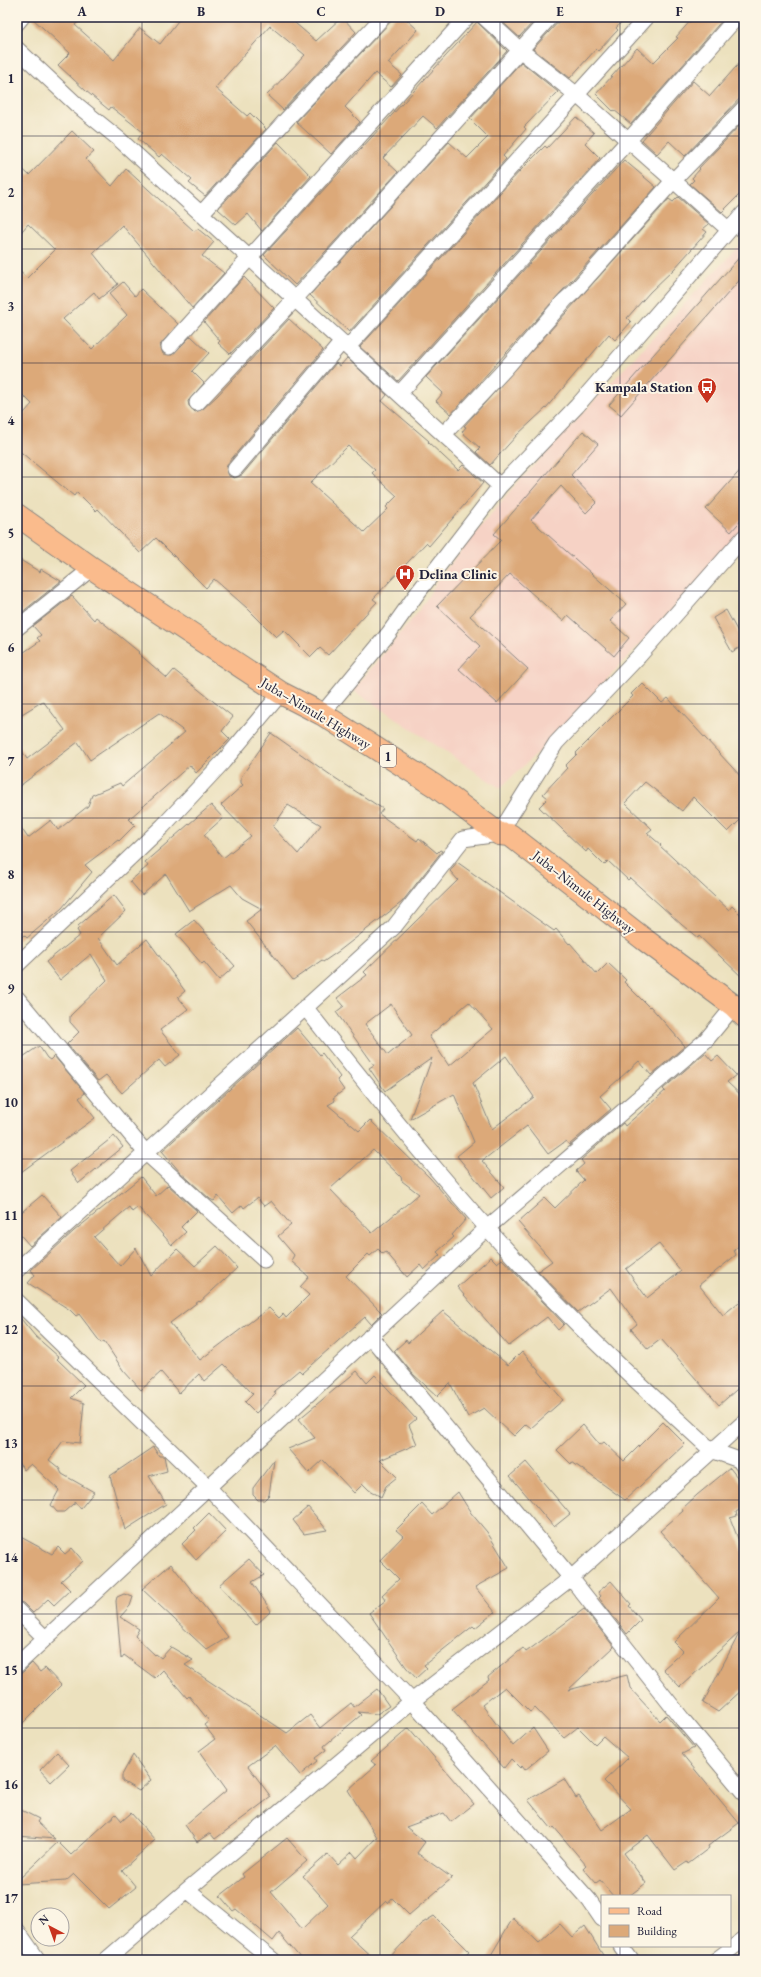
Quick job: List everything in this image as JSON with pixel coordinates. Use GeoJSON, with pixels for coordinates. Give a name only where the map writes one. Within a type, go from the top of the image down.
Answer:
{"type":"FeatureCollection","features":[{"type":"Feature","properties":{"kind":"main road","name":"Juba–Nimule Highway"},"geometry":{"type":"LineString","coordinates":[[17,515],[92,568],[281,693],[322,714],[435,786],[499,834],[510,835],[739,1011]]}},
{"type":"Feature","properties":{"kind":"street"},"geometry":{"type":"LineString","coordinates":[[17,23],[22,17]]}},
{"type":"Feature","properties":{"kind":"street"},"geometry":{"type":"LineString","coordinates":[[201,214],[286,120],[383,17]]}},
{"type":"Feature","properties":{"kind":"street"},"geometry":{"type":"LineString","coordinates":[[169,347],[467,17]]}},
{"type":"Feature","properties":{"kind":"street"},"geometry":{"type":"LineString","coordinates":[[484,17],[520,50],[577,95],[729,230]]}},
{"type":"Feature","properties":{"kind":"street"},"geometry":{"type":"LineString","coordinates":[[197,403],[295,299],[550,17]]}},
{"type":"Feature","properties":{"kind":"street"},"geometry":{"type":"LineString","coordinates":[[235,469],[345,344],[577,95],[647,17]]}},
{"type":"Feature","properties":{"kind":"street"},"geometry":{"type":"LineString","coordinates":[[399,394],[628,141],[737,17]]}},
{"type":"Feature","properties":{"kind":"street"},"geometry":{"type":"LineString","coordinates":[[17,49],[77,105],[119,139],[500,486]]}},
{"type":"Feature","properties":{"kind":"street"},"geometry":{"type":"LineString","coordinates":[[444,434],[506,368],[565,300],[574,292],[674,181],[744,108]]}},
{"type":"Feature","properties":{"kind":"street"},"geometry":{"type":"LineString","coordinates":[[322,714],[389,633],[416,595],[500,486],[577,406],[744,213]]}},
{"type":"Feature","properties":{"kind":"street"},"geometry":{"type":"LineString","coordinates":[[17,1270],[394,927],[463,839],[499,834],[556,743],[639,656],[744,537]]}},
{"type":"Feature","properties":{"kind":"street"},"geometry":{"type":"LineString","coordinates":[[17,628],[92,568]]}},
{"type":"Feature","properties":{"kind":"street"},"geometry":{"type":"LineString","coordinates":[[17,965],[163,826],[222,762],[281,693]]}},
{"type":"Feature","properties":{"kind":"street"},"geometry":{"type":"LineString","coordinates":[[17,998],[146,1153],[264,1260]]}},
{"type":"Feature","properties":{"kind":"street"},"geometry":{"type":"LineString","coordinates":[[305,1007],[365,1083],[487,1228],[581,1328],[711,1450],[739,1460],[744,1466]]}},
{"type":"Feature","properties":{"kind":"street"},"geometry":{"type":"LineString","coordinates":[[17,1665],[487,1228],[739,1011]]}},
{"type":"Feature","properties":{"kind":"street"},"geometry":{"type":"LineString","coordinates":[[17,1301],[208,1487],[412,1701],[589,1900],[601,1917]]}},
{"type":"Feature","properties":{"kind":"street"},"geometry":{"type":"LineString","coordinates":[[370,1336],[571,1578],[678,1714],[744,1793]]}},
{"type":"Feature","properties":{"kind":"street"},"geometry":{"type":"LineString","coordinates":[[106,1960],[412,1701],[571,1578],[711,1450],[744,1422]]}},
{"type":"Feature","properties":{"kind":"street"},"geometry":{"type":"LineString","coordinates":[[17,1610],[45,1638]]}},
{"type":"Feature","properties":{"kind":"street"},"geometry":{"type":"LineString","coordinates":[[187,1890],[273,1960]]}},
{"type":"Feature","properties":{"kind":"street"},"geometry":{"type":"LineString","coordinates":[[17,1930],[38,1960]]}},
{"type":"Feature","properties":{"kind":"street"},"geometry":{"type":"LineString","coordinates":[[716,1960],[744,1939]]}},
{"type":"Feature","properties":{"kind":"street"},"geometry":{"type":"LineString","coordinates":[[622,1947],[631,1960]]}},
{"type":"Feature","properties":{"kind":"shaded area"},"geometry":{"type":"Polygon","coordinates":[[[744,240],[744,530],[547,744],[500,788],[353,690],[418,612],[442,574],[510,491],[744,240]]]}},
{"type":"Feature","properties":{"kind":"building"},"geometry":{"type":"Polygon","coordinates":[[[31,17],[82,17],[75,25],[114,60],[140,28],[160,44],[181,17],[288,17],[316,41],[342,17],[356,32],[283,110],[267,95],[305,55],[270,26],[215,88],[247,116],[250,113],[266,129],[205,196],[189,183],[192,180],[162,154],[159,157],[138,139],[143,132],[111,107],[109,110],[58,65],[70,53],[31,17]]]}},
{"type":"Feature","properties":{"kind":"building"},"geometry":{"type":"Polygon","coordinates":[[[395,17],[404,17],[418,30],[388,63],[402,75],[391,87],[375,73],[345,107],[360,122],[331,154],[296,122],[395,17]]]}},
{"type":"Feature","properties":{"kind":"building"},"geometry":{"type":"Polygon","coordinates":[[[497,17],[533,17],[536,19],[519,37],[497,17]]]}},
{"type":"Feature","properties":{"kind":"building"},"geometry":{"type":"Polygon","coordinates":[[[563,17],[626,17],[616,28],[618,30],[598,51],[596,49],[570,78],[533,49],[563,17]]]}},
{"type":"Feature","properties":{"kind":"building"},"geometry":{"type":"Polygon","coordinates":[[[694,17],[725,17],[631,124],[614,110],[613,111],[596,94],[637,48],[653,63],[678,38],[676,37],[694,17]]]}},
{"type":"Feature","properties":{"kind":"building"},"geometry":{"type":"Polygon","coordinates":[[[477,22],[507,51],[437,128],[423,116],[383,158],[398,172],[295,285],[264,255],[477,22]]]}},
{"type":"Feature","properties":{"kind":"building"},"geometry":{"type":"Polygon","coordinates":[[[744,58],[744,94],[685,156],[669,141],[657,154],[642,140],[693,81],[710,96],[744,58]]]}},
{"type":"Feature","properties":{"kind":"building"},"geometry":{"type":"Polygon","coordinates":[[[521,62],[558,92],[524,127],[526,129],[503,156],[506,159],[349,332],[310,295],[449,142],[467,158],[488,137],[470,119],[521,62]]]}},
{"type":"Feature","properties":{"kind":"building"},"geometry":{"type":"Polygon","coordinates":[[[576,117],[594,133],[585,143],[600,158],[398,381],[360,347],[520,171],[545,146],[547,148],[576,117]]]}},
{"type":"Feature","properties":{"kind":"building"},"geometry":{"type":"Polygon","coordinates":[[[740,125],[744,129],[744,190],[722,212],[690,184],[694,180],[692,178],[700,169],[699,168],[740,125]]]}},
{"type":"Feature","properties":{"kind":"building"},"geometry":{"type":"Polygon","coordinates":[[[72,131],[94,152],[86,159],[112,186],[126,169],[194,231],[198,229],[214,242],[202,256],[224,273],[192,308],[122,225],[93,253],[118,284],[99,299],[94,292],[63,319],[92,349],[127,315],[109,294],[123,282],[135,296],[141,289],[178,324],[160,345],[163,354],[172,355],[191,336],[209,353],[192,371],[204,383],[188,401],[189,406],[195,412],[203,409],[217,396],[289,319],[323,350],[228,463],[226,468],[229,476],[234,478],[242,475],[336,363],[340,366],[347,358],[387,395],[382,401],[429,441],[428,442],[458,470],[463,465],[483,483],[429,546],[426,543],[373,599],[377,602],[328,655],[320,648],[311,657],[284,630],[276,637],[247,608],[214,579],[206,588],[156,538],[140,553],[98,509],[96,511],[77,492],[74,496],[17,449],[17,421],[32,404],[17,389],[17,269],[27,278],[55,250],[28,224],[17,237],[17,164],[29,175],[72,131]],[[348,446],[310,483],[364,532],[388,509],[386,507],[397,496],[372,473],[375,470],[348,446]]]}},
{"type":"Feature","properties":{"kind":"building"},"geometry":{"type":"Polygon","coordinates":[[[278,142],[311,176],[262,231],[248,214],[236,225],[218,209],[278,142]]]}},
{"type":"Feature","properties":{"kind":"building"},"geometry":{"type":"Polygon","coordinates":[[[624,160],[656,187],[451,414],[436,401],[443,393],[426,377],[624,160]]]}},
{"type":"Feature","properties":{"kind":"building"},"geometry":{"type":"Polygon","coordinates":[[[678,197],[709,224],[703,229],[707,232],[627,318],[631,322],[615,340],[609,334],[546,408],[517,435],[490,465],[476,452],[480,448],[462,432],[466,427],[464,426],[669,199],[673,202],[678,197]]]}},
{"type":"Feature","properties":{"kind":"building"},"geometry":{"type":"Polygon","coordinates":[[[744,252],[744,275],[621,415],[609,405],[744,252]]]}},
{"type":"Feature","properties":{"kind":"building"},"geometry":{"type":"Polygon","coordinates":[[[244,277],[274,308],[230,354],[218,343],[220,341],[204,322],[244,277]]]}},
{"type":"Feature","properties":{"kind":"building"},"geometry":{"type":"Polygon","coordinates":[[[583,431],[598,444],[571,475],[597,502],[586,513],[561,486],[531,520],[626,604],[610,621],[629,638],[614,656],[568,615],[563,621],[510,574],[470,616],[528,669],[497,703],[459,669],[480,646],[437,606],[501,540],[494,534],[583,431]]]}},
{"type":"Feature","properties":{"kind":"building"},"geometry":{"type":"Polygon","coordinates":[[[744,466],[744,517],[731,532],[706,509],[744,466]]]}},
{"type":"Feature","properties":{"kind":"building"},"geometry":{"type":"Polygon","coordinates":[[[17,558],[40,572],[41,569],[61,581],[21,613],[17,609],[17,558]]]}},
{"type":"Feature","properties":{"kind":"building"},"geometry":{"type":"Polygon","coordinates":[[[72,596],[94,620],[96,617],[139,652],[138,653],[167,678],[174,670],[233,717],[222,731],[230,739],[196,773],[190,765],[129,819],[135,825],[119,841],[118,840],[85,865],[92,872],[62,908],[27,938],[24,935],[17,941],[17,822],[28,838],[51,820],[58,830],[88,806],[92,795],[120,783],[122,786],[185,732],[159,713],[90,760],[78,742],[17,788],[17,744],[27,759],[65,730],[43,701],[17,717],[17,657],[40,641],[37,638],[41,635],[33,626],[72,596]]]}},
{"type":"Feature","properties":{"kind":"building"},"geometry":{"type":"Polygon","coordinates":[[[726,610],[744,643],[744,645],[732,652],[713,618],[726,610]]]}},
{"type":"Feature","properties":{"kind":"building"},"geometry":{"type":"Polygon","coordinates":[[[642,683],[662,703],[668,698],[744,780],[744,816],[728,832],[693,797],[682,811],[645,782],[625,803],[652,829],[647,833],[661,845],[660,846],[729,910],[732,906],[744,918],[744,979],[699,936],[698,938],[682,925],[630,878],[628,880],[608,861],[604,865],[588,849],[586,852],[539,807],[548,798],[543,794],[567,768],[565,766],[633,696],[631,694],[642,683]]]}},
{"type":"Feature","properties":{"kind":"building"},"geometry":{"type":"Polygon","coordinates":[[[271,733],[332,776],[383,809],[379,814],[417,841],[419,838],[437,853],[440,850],[442,851],[402,902],[339,951],[323,962],[322,960],[293,980],[246,921],[262,909],[242,898],[231,885],[189,911],[166,874],[142,895],[130,881],[148,866],[145,862],[211,805],[223,818],[204,835],[223,858],[251,836],[221,805],[243,785],[241,783],[241,777],[271,733]],[[288,805],[273,827],[298,854],[321,825],[288,805]]]}},
{"type":"Feature","properties":{"kind":"building"},"geometry":{"type":"Polygon","coordinates":[[[457,862],[554,931],[556,929],[597,974],[608,963],[626,980],[624,982],[649,1007],[650,1006],[685,1046],[651,1075],[639,1061],[600,1096],[611,1109],[569,1145],[566,1141],[548,1154],[527,1126],[482,1161],[504,1187],[491,1198],[457,1156],[474,1142],[454,1094],[410,1119],[432,1058],[385,1091],[369,1068],[374,1065],[336,1012],[344,1006],[337,998],[367,975],[364,972],[458,880],[450,871],[457,862]],[[469,1002],[429,1036],[449,1066],[493,1029],[469,1002]],[[391,1004],[365,1024],[388,1055],[412,1035],[391,1004]],[[506,1056],[473,1083],[492,1129],[534,1097],[506,1056]]]}},
{"type":"Feature","properties":{"kind":"building"},"geometry":{"type":"Polygon","coordinates":[[[114,895],[126,911],[98,938],[117,965],[147,939],[185,991],[178,997],[188,1009],[160,1030],[180,1055],[165,1067],[159,1060],[122,1093],[106,1075],[98,1081],[67,1044],[79,1032],[70,1022],[70,1016],[107,980],[91,954],[60,980],[46,962],[80,935],[77,930],[79,928],[78,926],[114,895]]]}},
{"type":"Feature","properties":{"kind":"building"},"geometry":{"type":"Polygon","coordinates":[[[194,920],[235,966],[219,980],[204,962],[202,964],[176,934],[194,920]]]}},
{"type":"Feature","properties":{"kind":"building"},"geometry":{"type":"Polygon","coordinates":[[[297,1028],[320,1055],[322,1053],[340,1077],[337,1080],[344,1090],[333,1098],[335,1101],[328,1105],[359,1131],[370,1120],[430,1178],[466,1219],[452,1235],[454,1237],[437,1252],[440,1255],[424,1270],[420,1265],[407,1277],[386,1252],[383,1254],[378,1249],[370,1256],[368,1254],[346,1276],[382,1313],[371,1324],[365,1317],[302,1373],[299,1370],[274,1391],[276,1394],[256,1413],[245,1402],[253,1394],[224,1364],[204,1381],[199,1374],[179,1393],[161,1372],[141,1390],[123,1370],[104,1341],[101,1343],[79,1314],[76,1316],[70,1310],[28,1283],[35,1275],[31,1270],[74,1231],[141,1177],[156,1196],[168,1185],[197,1211],[181,1227],[186,1232],[172,1245],[138,1207],[132,1212],[129,1207],[94,1237],[120,1266],[136,1248],[151,1276],[177,1249],[195,1266],[217,1246],[237,1268],[200,1302],[199,1301],[170,1323],[200,1360],[269,1308],[279,1318],[283,1314],[286,1318],[309,1295],[300,1287],[309,1277],[291,1261],[294,1255],[278,1236],[291,1225],[271,1201],[264,1206],[257,1198],[244,1208],[242,1205],[233,1213],[218,1196],[214,1201],[210,1199],[180,1172],[162,1151],[297,1028]],[[373,1150],[330,1189],[372,1233],[419,1194],[402,1181],[401,1177],[373,1150]]]}},
{"type":"Feature","properties":{"kind":"building"},"geometry":{"type":"Polygon","coordinates":[[[39,1046],[50,1060],[54,1056],[85,1093],[79,1098],[95,1118],[17,1175],[17,1061],[39,1046]]]}},
{"type":"Feature","properties":{"kind":"building"},"geometry":{"type":"Polygon","coordinates":[[[705,1053],[712,1061],[718,1056],[736,1075],[727,1082],[744,1098],[744,1242],[734,1250],[736,1255],[699,1285],[723,1315],[744,1298],[744,1383],[719,1405],[661,1339],[648,1349],[631,1329],[637,1324],[611,1288],[578,1312],[538,1271],[552,1261],[518,1222],[545,1198],[555,1208],[584,1180],[576,1171],[584,1164],[581,1160],[623,1123],[625,1126],[665,1091],[663,1089],[705,1053]],[[659,1244],[626,1269],[647,1298],[681,1271],[659,1244]]]}},
{"type":"Feature","properties":{"kind":"building"},"geometry":{"type":"Polygon","coordinates":[[[114,1136],[123,1147],[79,1183],[70,1171],[114,1136]]]}},
{"type":"Feature","properties":{"kind":"building"},"geometry":{"type":"Polygon","coordinates":[[[42,1195],[62,1217],[30,1246],[17,1231],[17,1216],[42,1195]]]}},
{"type":"Feature","properties":{"kind":"building"},"geometry":{"type":"Polygon","coordinates":[[[491,1257],[497,1263],[502,1259],[564,1324],[558,1330],[547,1317],[509,1346],[457,1287],[491,1257]]]}},
{"type":"Feature","properties":{"kind":"building"},"geometry":{"type":"Polygon","coordinates":[[[443,1311],[508,1365],[522,1351],[563,1400],[531,1428],[526,1424],[514,1436],[484,1408],[468,1417],[450,1383],[437,1396],[413,1374],[394,1351],[406,1340],[408,1343],[443,1311]]]}},
{"type":"Feature","properties":{"kind":"building"},"geometry":{"type":"Polygon","coordinates":[[[17,1314],[35,1336],[59,1357],[57,1359],[84,1385],[71,1398],[84,1403],[80,1443],[63,1441],[49,1460],[59,1468],[62,1474],[94,1492],[81,1508],[74,1502],[74,1505],[73,1504],[64,1512],[57,1512],[51,1505],[59,1490],[31,1464],[24,1470],[17,1461],[17,1377],[24,1370],[17,1362],[17,1314]]]}},
{"type":"Feature","properties":{"kind":"building"},"geometry":{"type":"Polygon","coordinates":[[[357,1371],[367,1383],[375,1375],[416,1419],[409,1425],[417,1444],[380,1460],[397,1477],[386,1486],[381,1497],[369,1490],[363,1484],[354,1493],[323,1460],[309,1473],[288,1449],[315,1438],[299,1419],[357,1371]]]}},
{"type":"Feature","properties":{"kind":"building"},"geometry":{"type":"Polygon","coordinates":[[[663,1422],[685,1444],[625,1500],[572,1462],[571,1464],[557,1450],[583,1425],[600,1445],[604,1442],[624,1461],[663,1422]]]}},
{"type":"Feature","properties":{"kind":"building"},"geometry":{"type":"Polygon","coordinates":[[[153,1447],[159,1456],[164,1456],[167,1471],[149,1476],[166,1504],[125,1530],[110,1476],[153,1447]]]}},
{"type":"Feature","properties":{"kind":"building"},"geometry":{"type":"Polygon","coordinates":[[[274,1460],[269,1495],[264,1500],[258,1500],[253,1495],[253,1488],[274,1460]]]}},
{"type":"Feature","properties":{"kind":"building"},"geometry":{"type":"Polygon","coordinates":[[[526,1462],[570,1514],[554,1527],[510,1476],[526,1462]]]}},
{"type":"Feature","properties":{"kind":"building"},"geometry":{"type":"Polygon","coordinates":[[[730,1468],[744,1486],[744,1507],[736,1512],[737,1516],[730,1518],[744,1554],[744,1688],[718,1712],[703,1703],[740,1632],[680,1687],[663,1669],[683,1651],[674,1642],[719,1598],[660,1531],[683,1511],[682,1509],[697,1495],[730,1468]]]}},
{"type":"Feature","properties":{"kind":"building"},"geometry":{"type":"Polygon","coordinates":[[[458,1492],[471,1513],[487,1532],[509,1568],[475,1587],[495,1612],[475,1628],[473,1626],[424,1665],[427,1668],[416,1678],[406,1667],[369,1613],[386,1600],[382,1595],[399,1579],[380,1560],[403,1536],[396,1530],[422,1504],[432,1515],[458,1492]]]}},
{"type":"Feature","properties":{"kind":"building"},"geometry":{"type":"Polygon","coordinates":[[[308,1507],[327,1530],[304,1534],[293,1520],[308,1507]]]}},
{"type":"Feature","properties":{"kind":"building"},"geometry":{"type":"Polygon","coordinates":[[[209,1513],[226,1531],[196,1560],[182,1544],[196,1530],[194,1528],[209,1513]]]}},
{"type":"Feature","properties":{"kind":"building"},"geometry":{"type":"Polygon","coordinates":[[[17,1535],[52,1554],[58,1547],[65,1554],[72,1548],[83,1561],[61,1581],[70,1590],[54,1605],[48,1599],[33,1613],[23,1603],[17,1601],[17,1535]]]}},
{"type":"Feature","properties":{"kind":"building"},"geometry":{"type":"Polygon","coordinates":[[[249,1559],[264,1575],[252,1582],[271,1611],[256,1625],[219,1585],[249,1559]]]}},
{"type":"Feature","properties":{"kind":"building"},"geometry":{"type":"Polygon","coordinates":[[[171,1564],[228,1637],[207,1650],[142,1589],[171,1564]]]}},
{"type":"Feature","properties":{"kind":"building"},"geometry":{"type":"Polygon","coordinates":[[[611,1581],[631,1604],[629,1606],[641,1620],[627,1634],[599,1598],[601,1596],[598,1592],[611,1581]]]}},
{"type":"Feature","properties":{"kind":"building"},"geometry":{"type":"Polygon","coordinates":[[[124,1594],[133,1597],[130,1606],[120,1617],[139,1629],[135,1636],[155,1655],[156,1654],[161,1658],[171,1647],[193,1660],[185,1665],[287,1733],[310,1715],[320,1728],[351,1703],[354,1707],[377,1689],[389,1706],[377,1714],[358,1712],[361,1715],[324,1746],[326,1750],[315,1758],[317,1761],[300,1775],[275,1746],[248,1766],[271,1797],[215,1839],[210,1833],[197,1842],[185,1825],[227,1790],[199,1751],[215,1739],[204,1725],[209,1721],[189,1696],[187,1698],[163,1670],[155,1678],[124,1655],[121,1659],[116,1601],[117,1597],[124,1594]]]}},
{"type":"Feature","properties":{"kind":"building"},"geometry":{"type":"Polygon","coordinates":[[[584,1609],[614,1647],[568,1690],[627,1675],[630,1688],[660,1721],[666,1715],[694,1748],[682,1754],[739,1823],[708,1846],[709,1848],[688,1864],[687,1862],[675,1870],[648,1835],[624,1853],[646,1883],[630,1895],[612,1895],[600,1880],[596,1883],[583,1868],[586,1865],[554,1827],[552,1829],[528,1800],[564,1779],[576,1798],[579,1796],[602,1830],[631,1809],[604,1781],[628,1758],[603,1736],[595,1744],[578,1727],[564,1738],[535,1708],[530,1712],[505,1687],[482,1705],[513,1746],[533,1728],[548,1751],[525,1770],[522,1766],[520,1768],[511,1759],[504,1768],[452,1709],[489,1680],[488,1677],[523,1648],[526,1652],[584,1609]]]}},
{"type":"Feature","properties":{"kind":"building"},"geometry":{"type":"Polygon","coordinates":[[[32,1663],[40,1672],[45,1668],[61,1685],[17,1729],[17,1674],[23,1672],[32,1663]]]}},
{"type":"Feature","properties":{"kind":"building"},"geometry":{"type":"Polygon","coordinates":[[[409,1728],[474,1804],[451,1822],[444,1813],[406,1827],[425,1842],[417,1853],[452,1878],[409,1915],[392,1898],[388,1903],[386,1901],[349,1936],[375,1960],[302,1960],[279,1933],[273,1941],[236,1909],[233,1911],[220,1896],[244,1877],[242,1874],[287,1838],[307,1861],[271,1892],[302,1929],[328,1904],[303,1876],[328,1854],[338,1865],[352,1852],[357,1858],[377,1837],[348,1790],[376,1765],[371,1761],[409,1728]]]}},
{"type":"Feature","properties":{"kind":"building"},"geometry":{"type":"Polygon","coordinates":[[[57,1752],[69,1765],[51,1782],[40,1770],[57,1752]]]}},
{"type":"Feature","properties":{"kind":"building"},"geometry":{"type":"Polygon","coordinates":[[[133,1755],[151,1780],[139,1791],[122,1781],[122,1775],[133,1755]]]}},
{"type":"Feature","properties":{"kind":"building"},"geometry":{"type":"Polygon","coordinates":[[[17,1808],[39,1819],[37,1822],[55,1839],[17,1836],[17,1808]]]}},
{"type":"Feature","properties":{"kind":"building"},"geometry":{"type":"Polygon","coordinates":[[[131,1813],[155,1840],[122,1870],[136,1887],[109,1909],[74,1874],[66,1881],[17,1884],[17,1881],[58,1842],[71,1855],[116,1814],[122,1821],[131,1813]]]}},
{"type":"Feature","properties":{"kind":"building"},"geometry":{"type":"Polygon","coordinates":[[[434,1916],[469,1951],[460,1960],[387,1960],[421,1924],[434,1916]]]}},
{"type":"Feature","properties":{"kind":"building"},"geometry":{"type":"Polygon","coordinates":[[[513,1918],[539,1943],[560,1924],[572,1937],[585,1926],[606,1960],[488,1960],[513,1918]]]}},
{"type":"Feature","properties":{"kind":"place","name":"Kampala Station"},"geometry":{"type":"Point","coordinates":[707,404]}},
{"type":"Feature","properties":{"kind":"place","name":"Delina Clinic"},"geometry":{"type":"Point","coordinates":[405,591]}}]}
